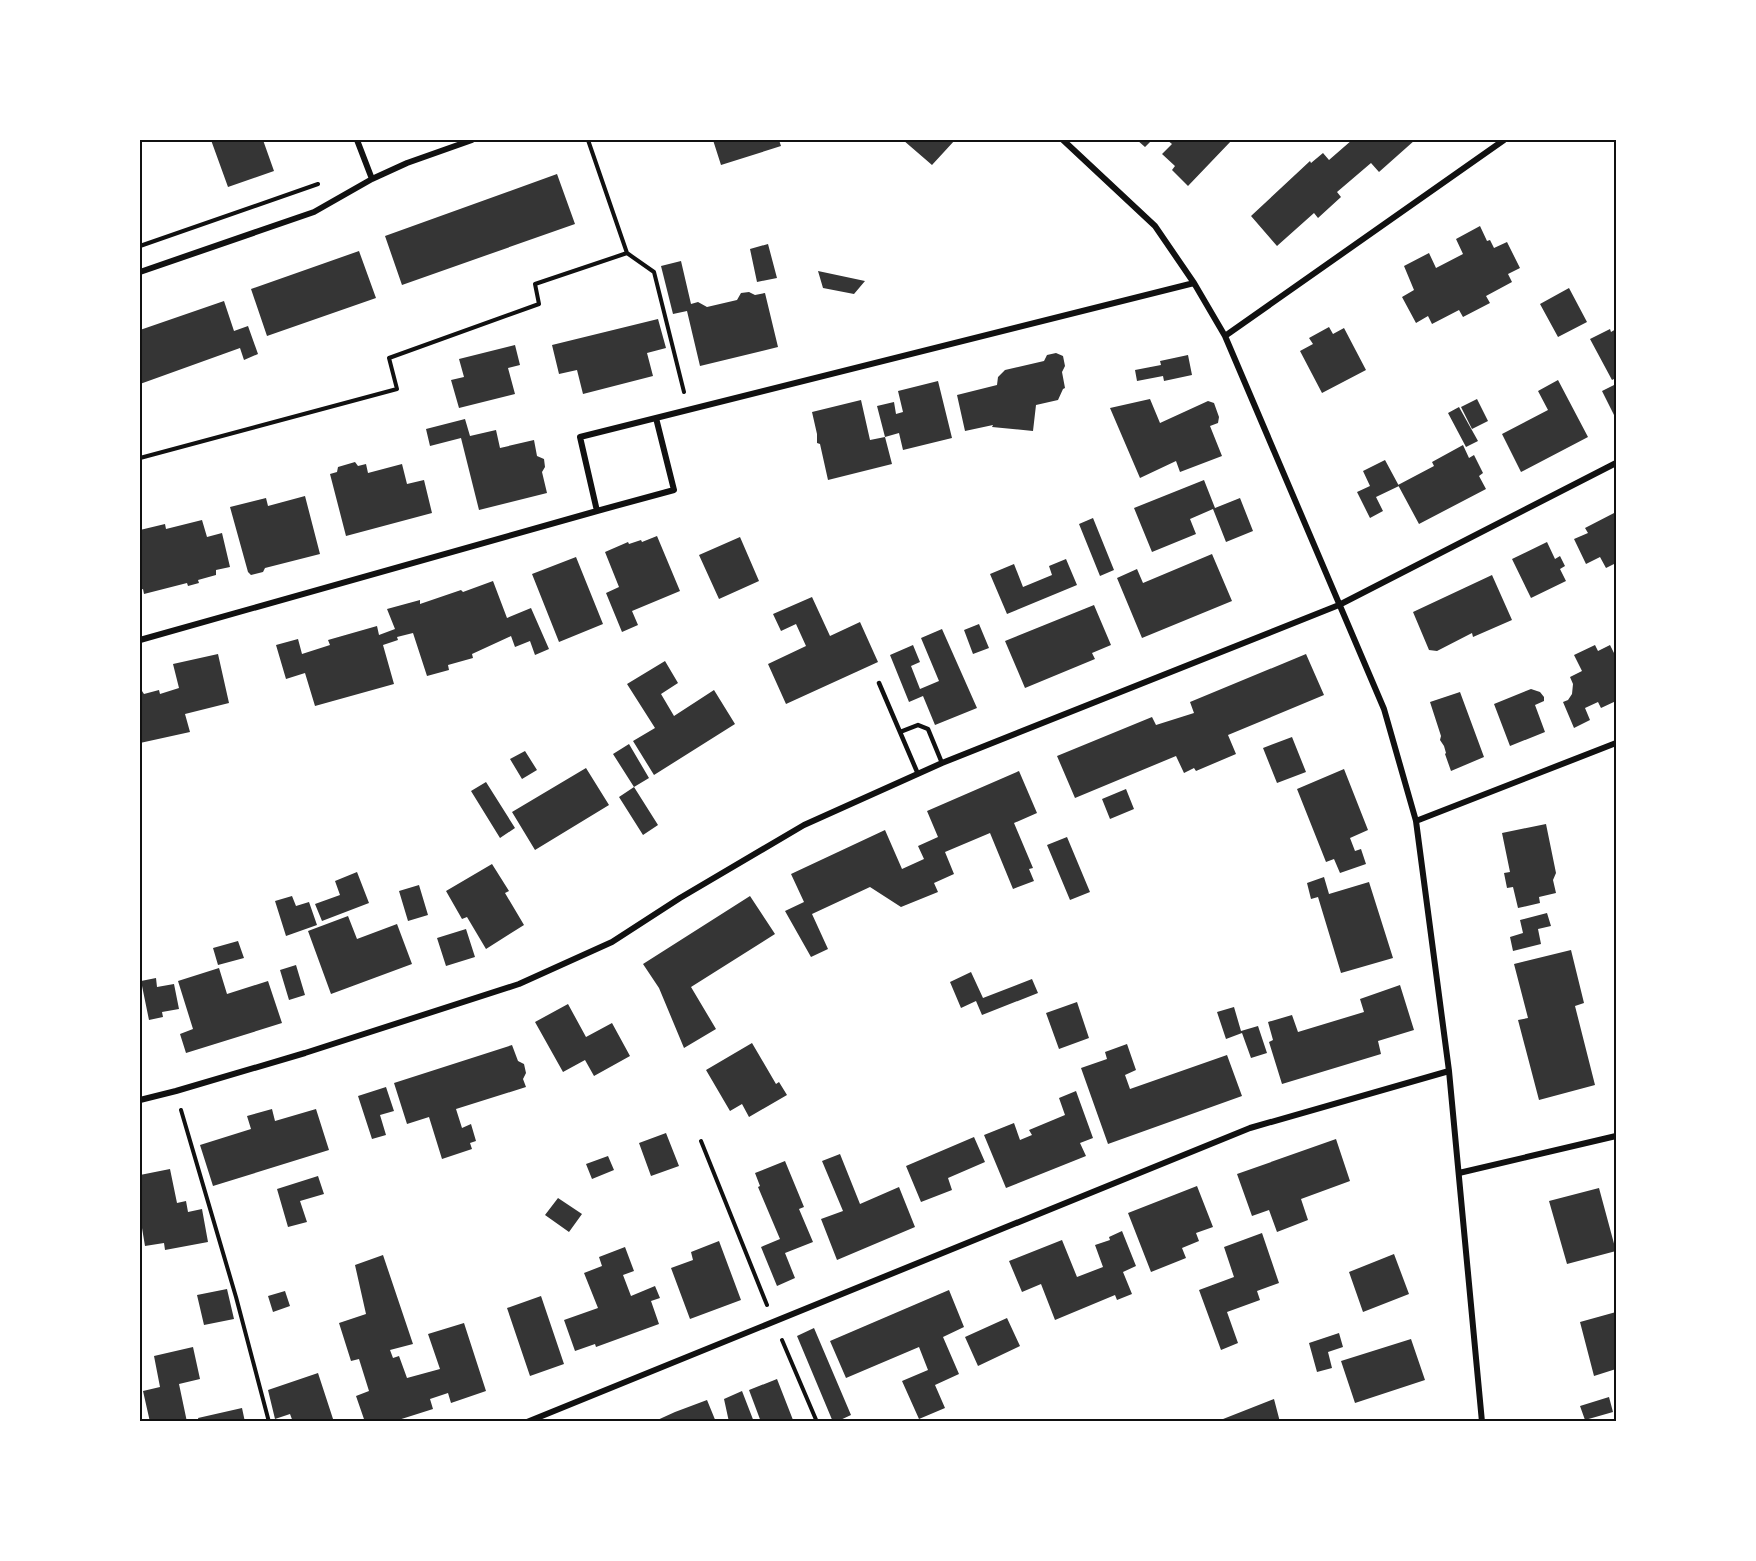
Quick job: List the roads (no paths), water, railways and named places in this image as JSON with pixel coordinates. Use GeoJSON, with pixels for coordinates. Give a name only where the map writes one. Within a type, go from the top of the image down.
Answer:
{"type":"FeatureCollection","features":[{"type":"Feature","properties":{"kind":"street"},"geometry":{"type":"LineString","coordinates":[[357,140],[372,179]]}},
{"type":"Feature","properties":{"kind":"street"},"geometry":{"type":"LineString","coordinates":[[140,272],[314,212],[372,179],[407,163],[472,140]]}},
{"type":"Feature","properties":{"kind":"street"},"geometry":{"type":"LineString","coordinates":[[1063,140],[1155,226],[1194,283],[1225,336],[1384,709],[1416,821],[1449,1071],[1482,1422]]}},
{"type":"Feature","properties":{"kind":"street"},"geometry":{"type":"LineString","coordinates":[[1225,336],[1504,140]]}},
{"type":"Feature","properties":{"kind":"street"},"geometry":{"type":"LineString","coordinates":[[597,511],[580,438],[1194,283]]}},
{"type":"Feature","properties":{"kind":"street"},"geometry":{"type":"LineString","coordinates":[[140,640],[674,490],[656,418]]}},
{"type":"Feature","properties":{"kind":"street"},"geometry":{"type":"LineString","coordinates":[[140,1100],[305,1053],[519,984],[612,942],[680,898],[804,825],[942,763],[1339,605],[1617,463]]}},
{"type":"Feature","properties":{"kind":"street"},"geometry":{"type":"LineString","coordinates":[[1416,821],[1617,743]]}},
{"type":"Feature","properties":{"kind":"street"},"geometry":{"type":"LineString","coordinates":[[527,1422],[1250,1128],[1449,1071]]}},
{"type":"Feature","properties":{"kind":"street"},"geometry":{"type":"LineString","coordinates":[[1459,1173],[1617,1136]]}},
{"type":"Feature","properties":{"kind":"lane"},"geometry":{"type":"LineString","coordinates":[[879,683],[918,774]]}},
{"type":"Feature","properties":{"kind":"lane"},"geometry":{"type":"LineString","coordinates":[[900,732],[918,725],[928,729],[942,763]]}}]}
